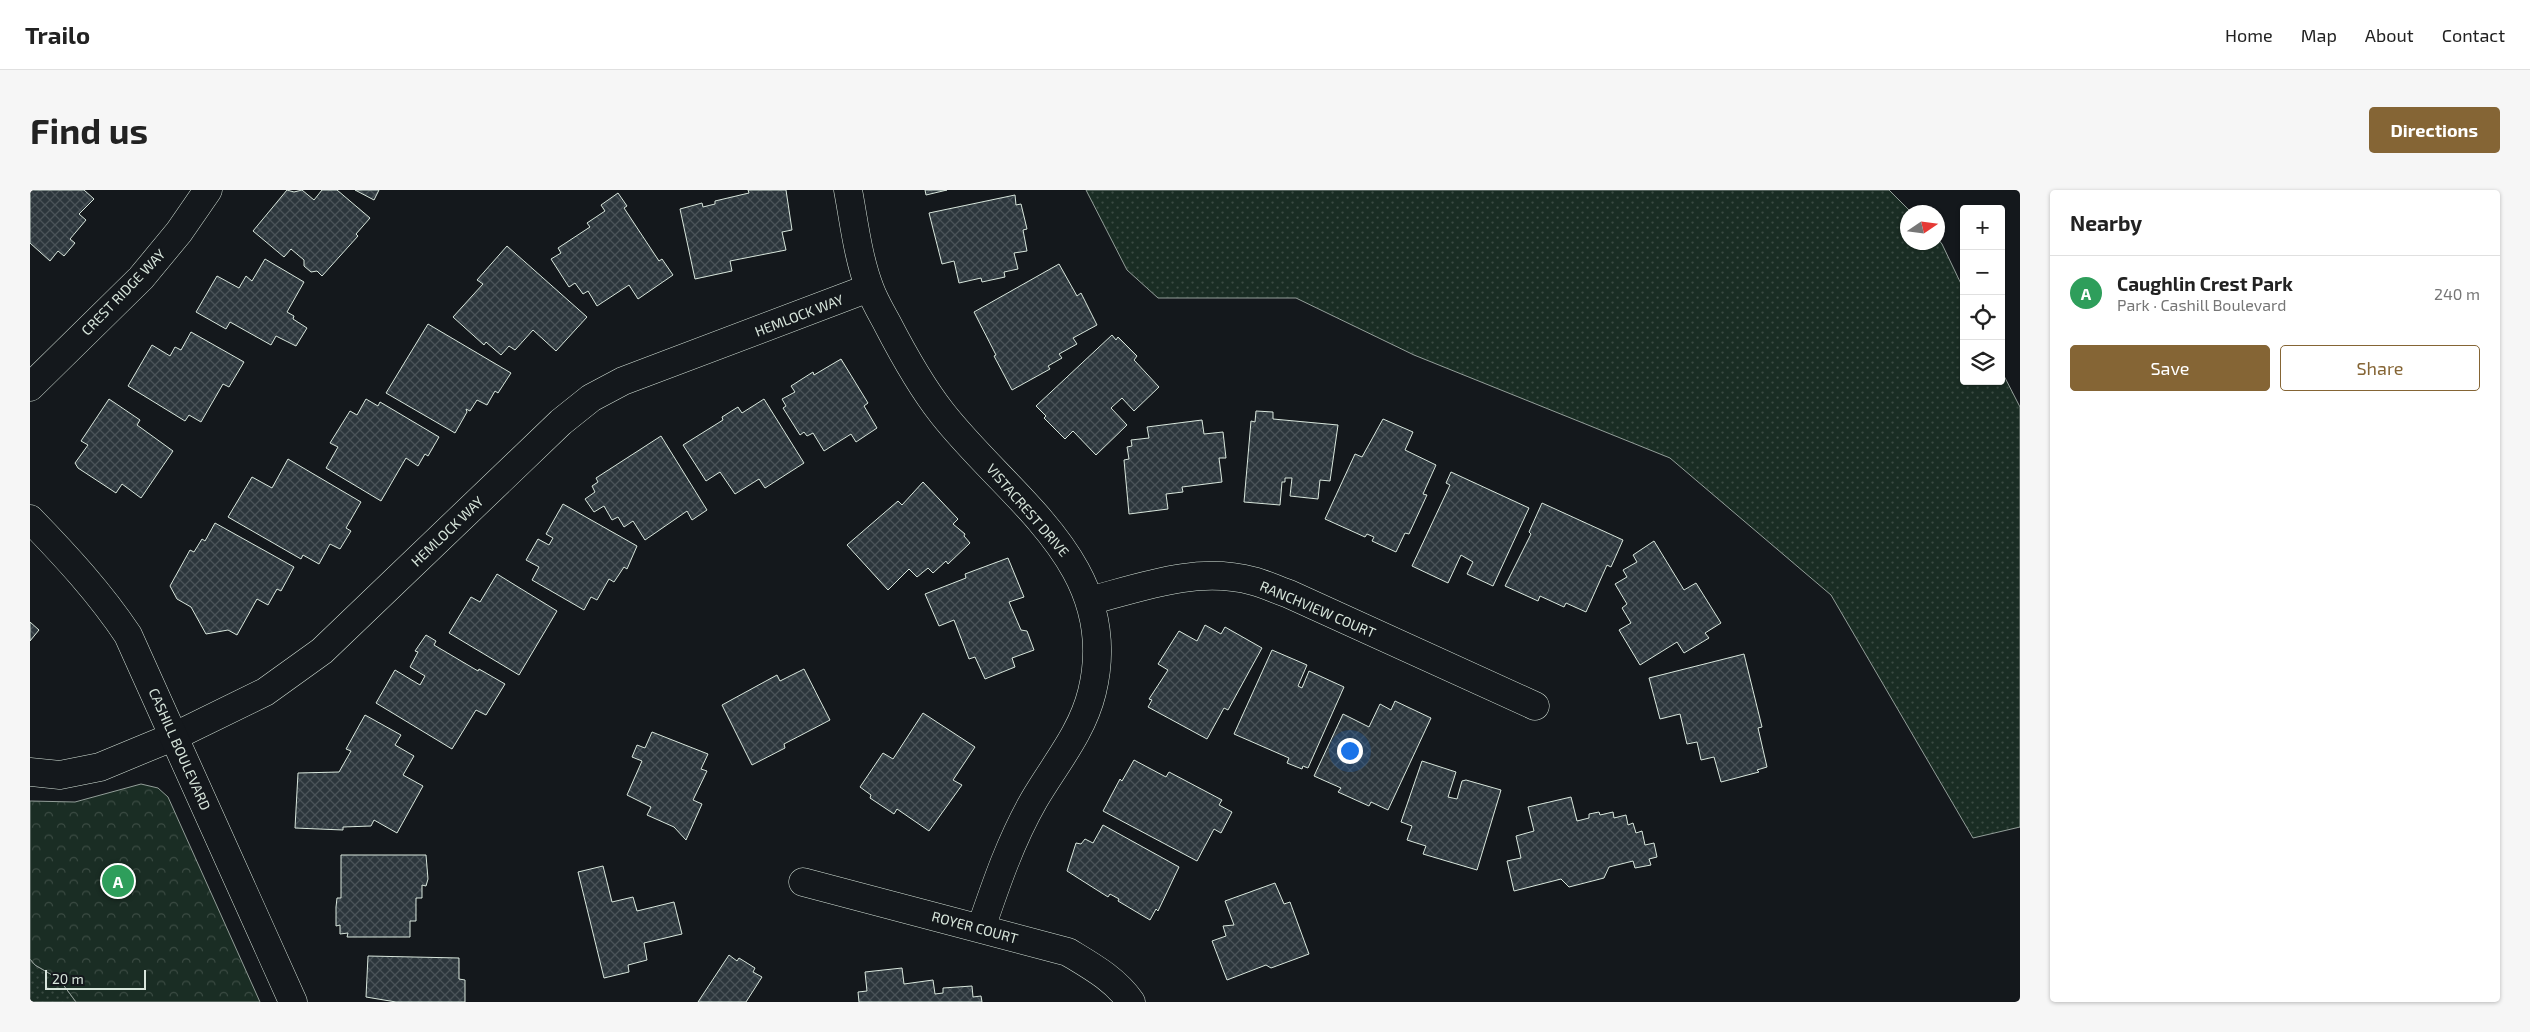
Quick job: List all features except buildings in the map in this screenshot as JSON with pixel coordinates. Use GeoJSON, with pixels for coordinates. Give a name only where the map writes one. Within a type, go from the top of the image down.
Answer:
{"type":"FeatureCollection","features":[{"type":"Feature","properties":{"kind":"street","name":"CREST RIDGE WAY"},"geometry":{"type":"LineString","coordinates":[[30,388],[141,278],[179,232],[208,190]]}},
{"type":"Feature","properties":{"kind":"street","name":"VISTACREST DRIVE"},"geometry":{"type":"LineString","coordinates":[[848,190],[856,235],[869,288],[908,363],[942,413],[1049,530],[1074,564],[1089,601],[1097,655],[1092,692],[1078,730],[1034,800],[1004,861],[981,928]]}},
{"type":"Feature","properties":{"kind":"street","name":"HEMLOCK WAY"},"geometry":{"type":"LineString","coordinates":[[30,772],[60,775],[100,767],[174,736],[265,692],[322,651],[561,422],[591,398],[623,381],[869,288]]}},
{"type":"Feature","properties":{"kind":"street","name":"CASHILL BOULEVARD"},"geometry":{"type":"LineString","coordinates":[[30,519],[110,608],[128,636],[293,1002]]}},
{"type":"Feature","properties":{"kind":"street","name":"RANCHVIEW COURT"},"geometry":{"type":"LineString","coordinates":[[1089,601],[1171,579],[1212,576],[1252,581],[1289,594],[1535,706]]}},
{"type":"Feature","properties":{"kind":"street","name":"ROYER COURT"},"geometry":{"type":"LineString","coordinates":[[803,882],[1068,952],[1100,971],[1131,1002]]}},
{"type":"Feature","properties":{"kind":"green space"},"geometry":{"type":"Polygon","coordinates":[[[1086,190],[1889,190],[1904,205],[1900,205],[1900,250],[1945,250],[1960,282],[1960,385],[2005,385],[2005,378],[2020,407],[2020,827],[1973,838],[1831,595],[1670,458],[1414,355],[1296,298],[1158,298],[1127,270],[1086,190]]]}},
{"type":"Feature","properties":{"kind":"green space"},"geometry":{"type":"Polygon","coordinates":[[[141,784],[158,788],[168,797],[260,1002],[76,1002],[59,979],[35,965],[30,959],[30,801],[75,802],[141,784]]]}},
{"type":"Feature","properties":{"kind":"green space"},"geometry":{"type":"Polygon","coordinates":[[[30,959],[35,965],[59,979],[76,1002],[30,1002],[30,959]]]}},
{"type":"Feature","properties":{"kind":"place","name":"Caughlin Crest Park"},"geometry":{"type":"Point","coordinates":[118,881]}}]}
